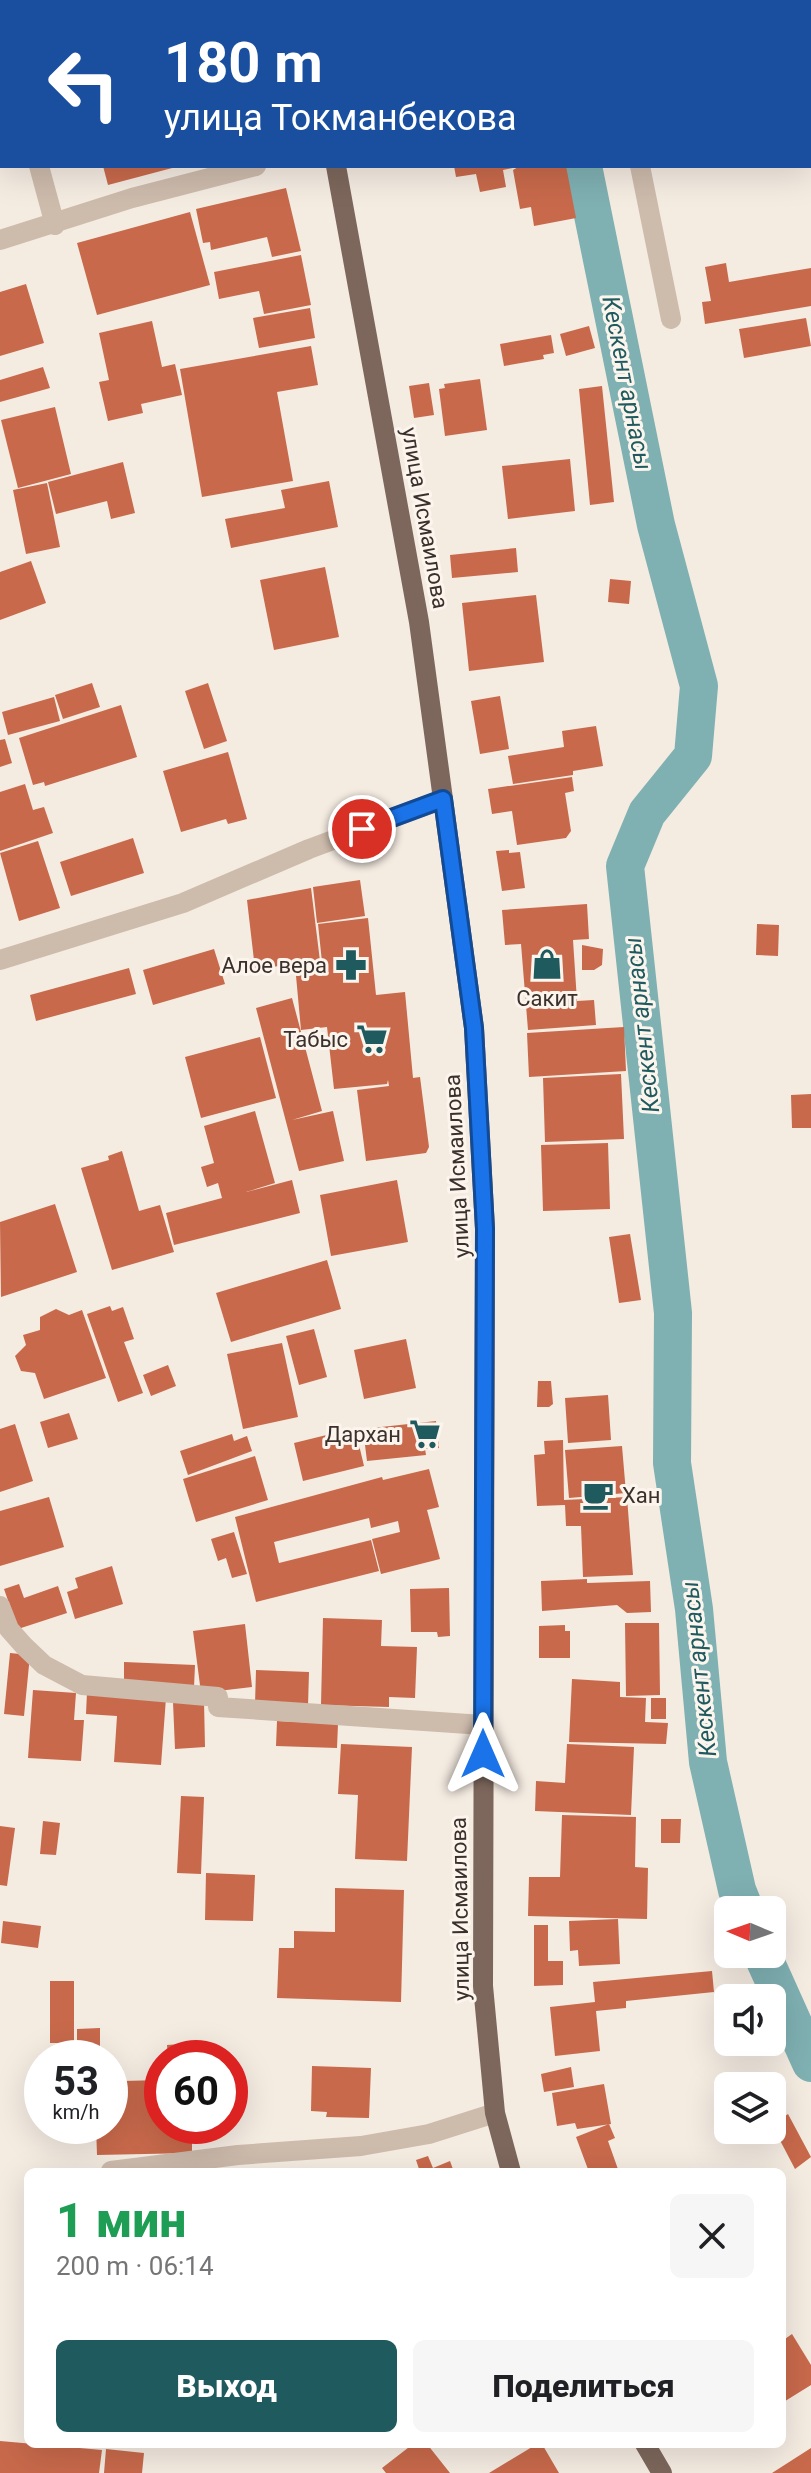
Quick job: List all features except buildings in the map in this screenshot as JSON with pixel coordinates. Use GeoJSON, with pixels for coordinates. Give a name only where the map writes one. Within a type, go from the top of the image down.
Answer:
{"type":"FeatureCollection","features":[{"type":"Feature","properties":{"kind":"main road","name":"улица Исмаилова"},"geometry":{"type":"LineString","coordinates":[[336,168],[419,622],[474,1028],[485,1229],[483,1986],[495,2113],[510,2168]]}},
{"type":"Feature","properties":{"kind":"main road"},"geometry":{"type":"LineString","coordinates":[[647,2448],[662,2473]]}},
{"type":"Feature","properties":{"kind":"street"},"geometry":{"type":"LineString","coordinates":[[40,168],[55,225]]}},
{"type":"Feature","properties":{"kind":"street"},"geometry":{"type":"LineString","coordinates":[[0,240],[132,198],[248,168]]}},
{"type":"Feature","properties":{"kind":"street"},"geometry":{"type":"LineString","coordinates":[[640,168],[671,319]]}},
{"type":"Feature","properties":{"kind":"street"},"geometry":{"type":"LineString","coordinates":[[0,960],[183,903],[309,849],[443,799]]}},
{"type":"Feature","properties":{"kind":"street"},"geometry":{"type":"LineString","coordinates":[[0,1606],[9,1629],[24,1646],[44,1665],[82,1685],[218,1697],[218,1707],[483,1725]]}},
{"type":"Feature","properties":{"kind":"street"},"geometry":{"type":"LineString","coordinates":[[135,2168],[238,2155],[361,2146],[429,2134],[495,2113]]}},
{"type":"Feature","properties":{"kind":"waterway","name":"Кескент арнасы"},"geometry":{"type":"LineString","coordinates":[[583,168],[656,525],[699,686],[693,756],[647,813],[625,866],[673,1313],[672,1463],[694,1609],[708,1762],[739,1896]]}},
{"type":"Feature","properties":{"kind":"waterway","name":"Кескент арнасы"},"geometry":{"type":"LineString","coordinates":[[768,1968],[811,2063]]}},
{"type":"Feature","properties":{"kind":"place","name":"Сакит"},"geometry":{"type":"Point","coordinates":[547,964]}},
{"type":"Feature","properties":{"kind":"place","name":"Алое вера"},"geometry":{"type":"Point","coordinates":[351,965]}},
{"type":"Feature","properties":{"kind":"place","name":"Табыс"},"geometry":{"type":"Point","coordinates":[372,1039]}},
{"type":"Feature","properties":{"kind":"place","name":"Дархан"},"geometry":{"type":"Point","coordinates":[425,1434]}},
{"type":"Feature","properties":{"kind":"place","name":"Хан"},"geometry":{"type":"Point","coordinates":[598,1495]}},
{"type":"Feature","properties":{"kind":"route"},"geometry":{"type":"LineString","coordinates":[[362,829],[443,799],[474,1028],[485,1229],[483,1754]]}}]}
